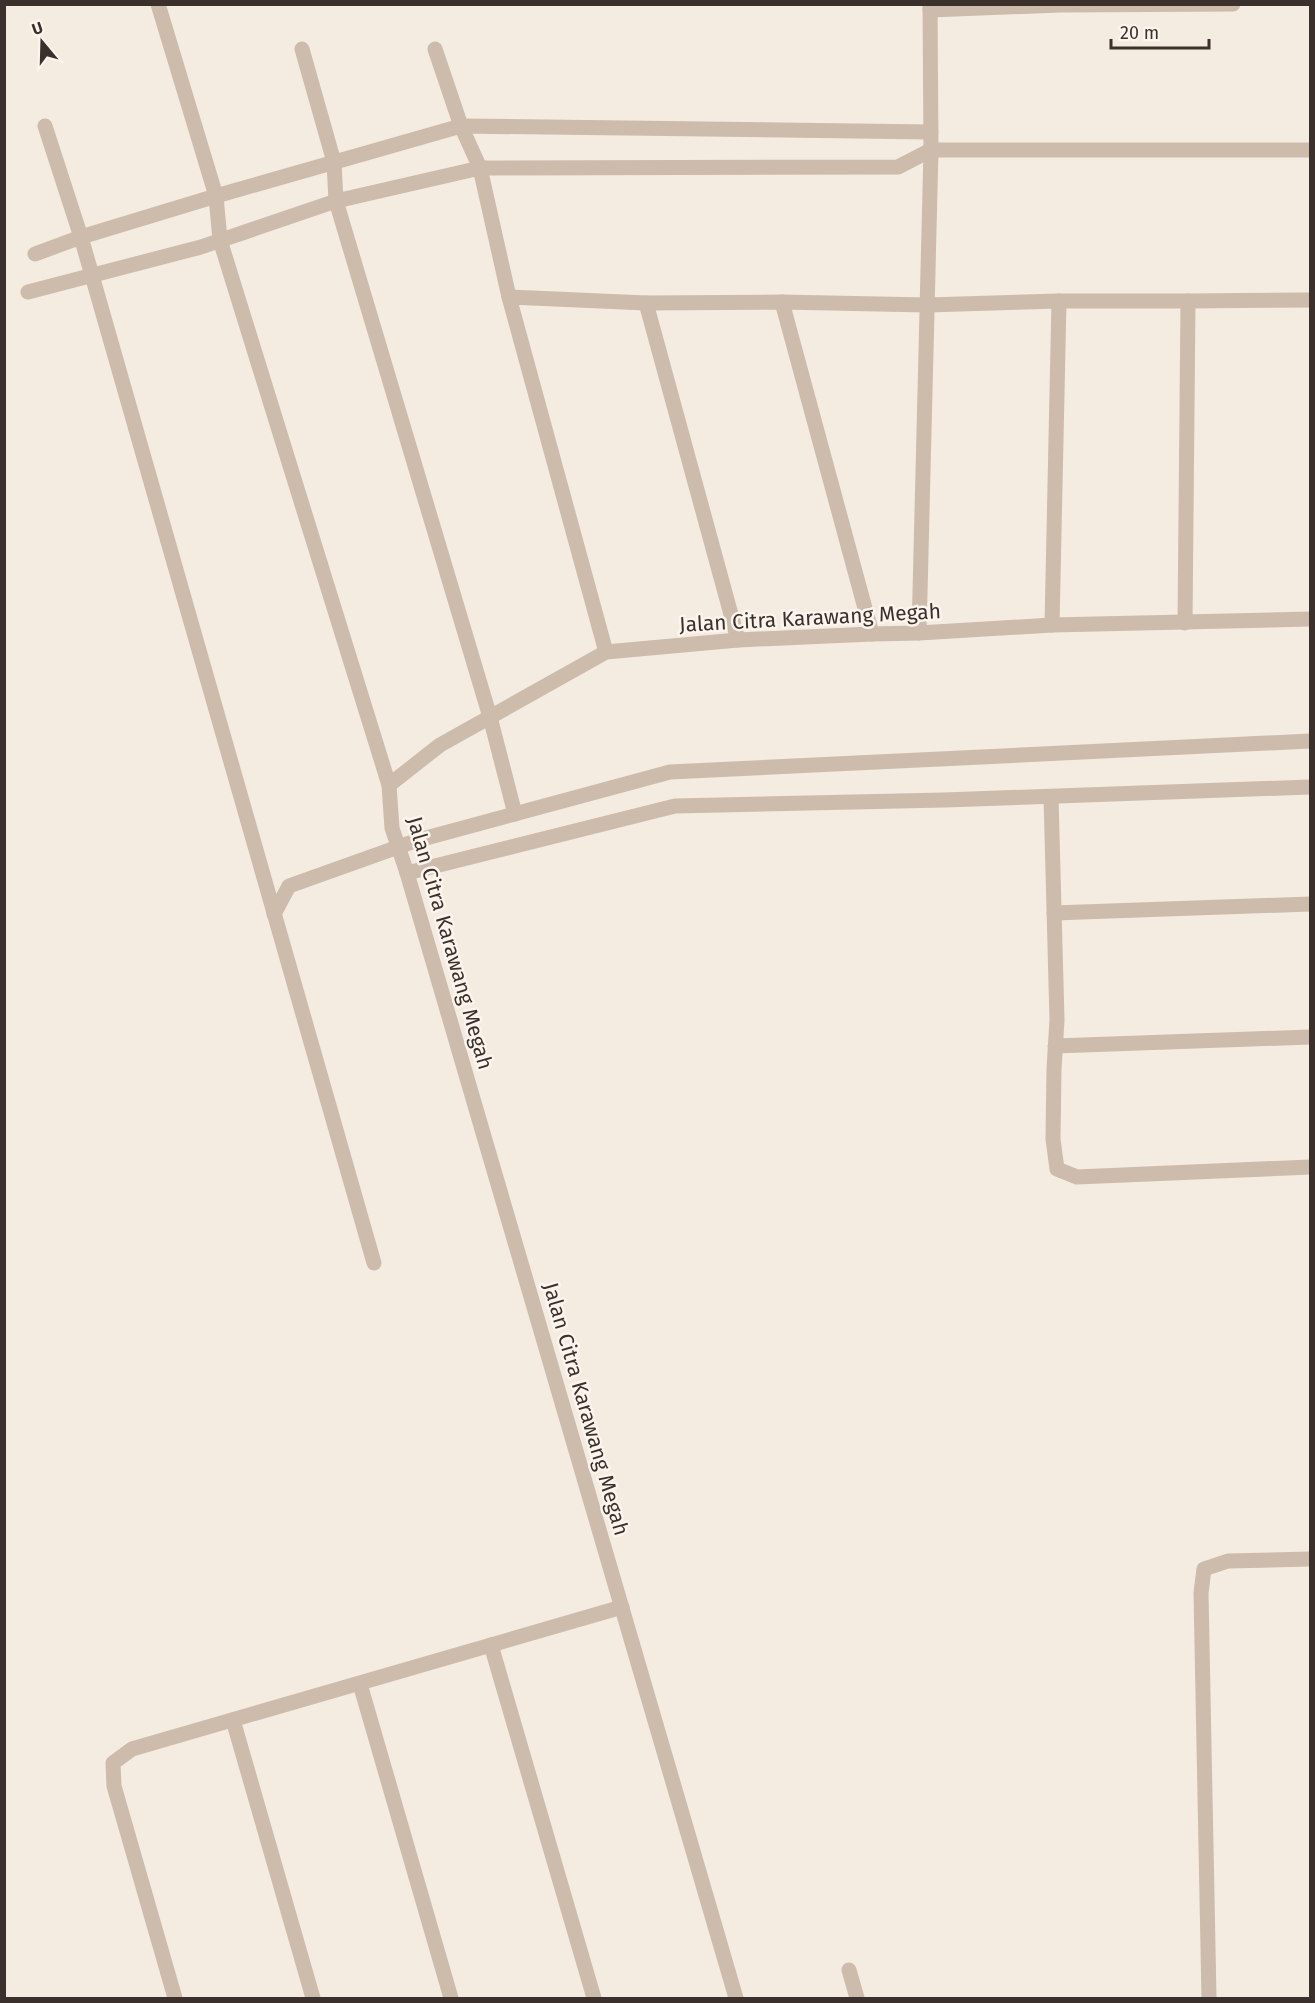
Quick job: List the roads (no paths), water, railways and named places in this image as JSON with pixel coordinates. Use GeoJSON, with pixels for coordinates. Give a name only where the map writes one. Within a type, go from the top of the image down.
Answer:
{"type":"FeatureCollection","features":[{"type":"Feature","properties":{"kind":"street"},"geometry":{"type":"LineString","coordinates":[[158,4],[216,196],[220,240],[389,785]]}},
{"type":"Feature","properties":{"kind":"street"},"geometry":{"type":"LineString","coordinates":[[919,633],[931,150],[930,7],[1233,4]]}},
{"type":"Feature","properties":{"kind":"street"},"geometry":{"type":"LineString","coordinates":[[302,49],[334,162],[336,201],[490,717],[515,814]]}},
{"type":"Feature","properties":{"kind":"street"},"geometry":{"type":"LineString","coordinates":[[435,49],[460,126],[480,168],[508,297],[606,652]]}},
{"type":"Feature","properties":{"kind":"street"},"geometry":{"type":"LineString","coordinates":[[45,126],[81,237],[374,1263]]}},
{"type":"Feature","properties":{"kind":"street"},"geometry":{"type":"LineString","coordinates":[[35,254],[81,237],[216,196],[460,126],[931,132]]}},
{"type":"Feature","properties":{"kind":"street"},"geometry":{"type":"LineString","coordinates":[[28,292],[220,240],[336,201],[480,168],[898,167],[931,150],[1311,150]]}},
{"type":"Feature","properties":{"kind":"street"},"geometry":{"type":"LineString","coordinates":[[508,297],[646,303],[782,302],[927,305],[1059,301],[1311,300]]}},
{"type":"Feature","properties":{"kind":"street"},"geometry":{"type":"LineString","coordinates":[[1052,626],[1059,301]]}},
{"type":"Feature","properties":{"kind":"street"},"geometry":{"type":"LineString","coordinates":[[1185,623],[1188,301]]}},
{"type":"Feature","properties":{"kind":"street"},"geometry":{"type":"LineString","coordinates":[[782,302],[872,634]]}},
{"type":"Feature","properties":{"kind":"street"},"geometry":{"type":"LineString","coordinates":[[646,303],[738,640]]}},
{"type":"Feature","properties":{"kind":"street","name":"Jalan Citra Karawang Megah"},"geometry":{"type":"LineString","coordinates":[[736,1998],[392,828],[389,785],[440,745],[606,652],[738,640],[1052,626],[1311,619]]}},
{"type":"Feature","properties":{"kind":"street"},"geometry":{"type":"LineString","coordinates":[[274,914],[289,886],[398,846],[670,772],[1311,741]]}},
{"type":"Feature","properties":{"kind":"street"},"geometry":{"type":"LineString","coordinates":[[407,873],[675,806],[1311,788]]}},
{"type":"Feature","properties":{"kind":"street"},"geometry":{"type":"LineString","coordinates":[[1051,797],[1058,1020],[1055,1046],[1053,1139],[1057,1169],[1077,1177],[1311,1167]]}},
{"type":"Feature","properties":{"kind":"street"},"geometry":{"type":"LineString","coordinates":[[1054,913],[1311,904]]}},
{"type":"Feature","properties":{"kind":"street"},"geometry":{"type":"LineString","coordinates":[[1055,1046],[1311,1037]]}},
{"type":"Feature","properties":{"kind":"street"},"geometry":{"type":"LineString","coordinates":[[1209,1998],[1201,1593],[1204,1569],[1228,1561],[1311,1559]]}},
{"type":"Feature","properties":{"kind":"street"},"geometry":{"type":"LineString","coordinates":[[175,1998],[114,1786],[113,1763],[132,1749],[622,1607]]}},
{"type":"Feature","properties":{"kind":"street"},"geometry":{"type":"LineString","coordinates":[[491,1645],[594,1998]]}},
{"type":"Feature","properties":{"kind":"street"},"geometry":{"type":"LineString","coordinates":[[360,1684],[451,1998]]}},
{"type":"Feature","properties":{"kind":"street"},"geometry":{"type":"LineString","coordinates":[[232,1720],[313,1998]]}},
{"type":"Feature","properties":{"kind":"street"},"geometry":{"type":"LineString","coordinates":[[849,1970],[857,1998]]}}]}
